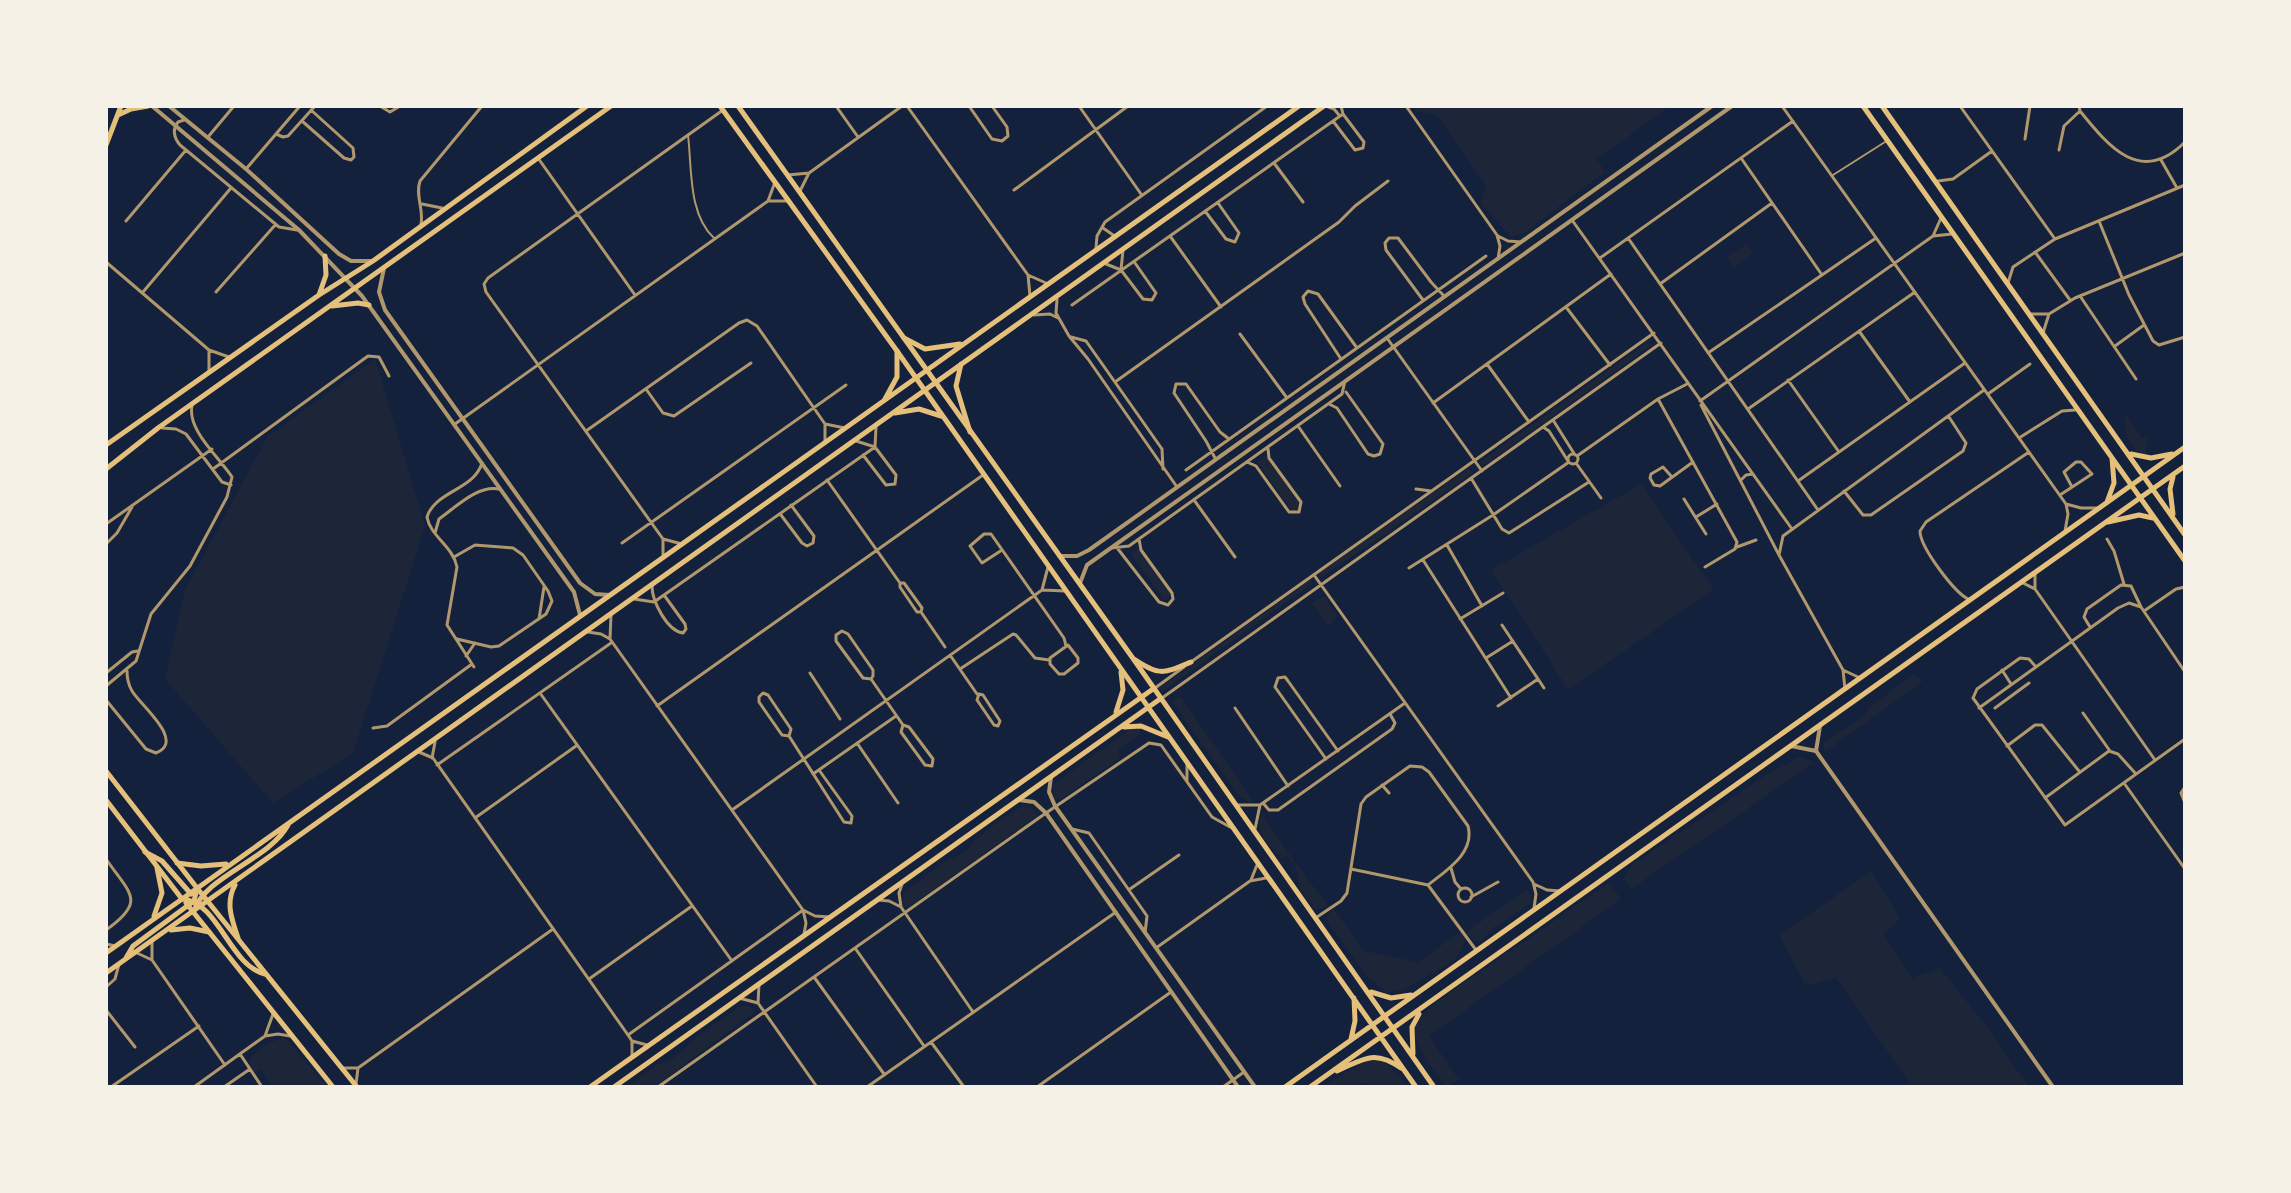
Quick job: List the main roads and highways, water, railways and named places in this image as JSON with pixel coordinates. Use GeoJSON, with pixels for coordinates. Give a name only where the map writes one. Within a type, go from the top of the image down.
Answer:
{"type":"FeatureCollection","features":[{"type":"Feature","properties":{"kind":"main road"},"geometry":{"type":"LineString","coordinates":[[106,145],[121,106]]}},
{"type":"Feature","properties":{"kind":"main road"},"geometry":{"type":"LineString","coordinates":[[117,116],[131,109],[150,106]]}},
{"type":"Feature","properties":{"kind":"main road"},"geometry":{"type":"LineString","coordinates":[[106,445],[319,295],[373,261],[587,106]]}},
{"type":"Feature","properties":{"kind":"main road"},"geometry":{"type":"LineString","coordinates":[[106,469],[158,428],[611,106]]}},
{"type":"Feature","properties":{"kind":"main road"},"geometry":{"type":"LineString","coordinates":[[738,106],[1132,657],[1434,1087]]}},
{"type":"Feature","properties":{"kind":"main road"},"geometry":{"type":"LineString","coordinates":[[106,953],[1299,106]]}},
{"type":"Feature","properties":{"kind":"main road"},"geometry":{"type":"LineString","coordinates":[[106,800],[182,899],[195,903],[208,902],[1325,106]]}},
{"type":"Feature","properties":{"kind":"main road"},"geometry":{"type":"LineString","coordinates":[[1863,106],[2185,561]]}},
{"type":"Feature","properties":{"kind":"main road"},"geometry":{"type":"LineString","coordinates":[[1882,106],[2185,535]]}},
{"type":"Feature","properties":{"kind":"main road"},"geometry":{"type":"LineString","coordinates":[[721,108],[897,351],[1416,1087]]}},
{"type":"Feature","properties":{"kind":"main road"},"geometry":{"type":"LineString","coordinates":[[319,295],[326,275],[324,256]]}},
{"type":"Feature","properties":{"kind":"main road"},"geometry":{"type":"LineString","coordinates":[[331,306],[369,305]]}},
{"type":"Feature","properties":{"kind":"main road"},"geometry":{"type":"LineString","coordinates":[[904,338],[925,349],[965,342]]}},
{"type":"Feature","properties":{"kind":"main road"},"geometry":{"type":"LineString","coordinates":[[882,403],[897,377],[897,351]]}},
{"type":"Feature","properties":{"kind":"main road"},"geometry":{"type":"LineString","coordinates":[[961,363],[956,386],[970,432]]}},
{"type":"Feature","properties":{"kind":"main road"},"geometry":{"type":"LineString","coordinates":[[890,414],[916,409],[941,416]]}},
{"type":"Feature","properties":{"kind":"main road"},"geometry":{"type":"LineString","coordinates":[[1285,1087],[2185,447]]}},
{"type":"Feature","properties":{"kind":"main road"},"geometry":{"type":"LineString","coordinates":[[2106,504],[2114,483],[2111,453]]}},
{"type":"Feature","properties":{"kind":"main road"},"geometry":{"type":"LineString","coordinates":[[2129,453],[2151,458],[2177,453]]}},
{"type":"Feature","properties":{"kind":"main road"},"geometry":{"type":"LineString","coordinates":[[1310,1087],[2185,466]]}},
{"type":"Feature","properties":{"kind":"main road"},"geometry":{"type":"LineString","coordinates":[[2174,475],[2170,493],[2174,519]]}},
{"type":"Feature","properties":{"kind":"main road"},"geometry":{"type":"LineString","coordinates":[[2104,523],[2139,515],[2156,519]]}},
{"type":"Feature","properties":{"kind":"main road"},"geometry":{"type":"LineString","coordinates":[[1132,657],[1156,673],[1169,672],[1191,662]]}},
{"type":"Feature","properties":{"kind":"main road"},"geometry":{"type":"LineString","coordinates":[[1112,718],[1122,699],[1120,667]]}},
{"type":"Feature","properties":{"kind":"main road"},"geometry":{"type":"LineString","coordinates":[[590,1087],[1153,689]]}},
{"type":"Feature","properties":{"kind":"main road"},"geometry":{"type":"LineString","coordinates":[[615,1087],[1160,699]]}},
{"type":"Feature","properties":{"kind":"main road"},"geometry":{"type":"LineString","coordinates":[[1119,729],[1141,726],[1169,737]]}},
{"type":"Feature","properties":{"kind":"main road"},"geometry":{"type":"LineString","coordinates":[[106,771],[356,1086]]}},
{"type":"Feature","properties":{"kind":"main road"},"geometry":{"type":"LineString","coordinates":[[126,959],[133,946],[275,842],[288,824]]}},
{"type":"Feature","properties":{"kind":"main road"},"geometry":{"type":"LineString","coordinates":[[145,852],[162,861],[249,966],[265,974]]}},
{"type":"Feature","properties":{"kind":"main road"},"geometry":{"type":"LineString","coordinates":[[177,863],[201,866],[231,863]]}},
{"type":"Feature","properties":{"kind":"main road"},"geometry":{"type":"LineString","coordinates":[[152,920],[161,899],[157,868]]}},
{"type":"Feature","properties":{"kind":"main road"},"geometry":{"type":"LineString","coordinates":[[238,880],[230,900],[238,938]]}},
{"type":"Feature","properties":{"kind":"main road"},"geometry":{"type":"LineString","coordinates":[[197,888],[194,912],[333,1087]]}},
{"type":"Feature","properties":{"kind":"main road"},"geometry":{"type":"LineString","coordinates":[[106,973],[194,912]]}},
{"type":"Feature","properties":{"kind":"main road"},"geometry":{"type":"LineString","coordinates":[[166,931],[190,928],[209,932]]}},
{"type":"Feature","properties":{"kind":"main road"},"geometry":{"type":"LineString","coordinates":[[1368,991],[1391,998],[1416,994]]}},
{"type":"Feature","properties":{"kind":"main road"},"geometry":{"type":"LineString","coordinates":[[1351,1040],[1355,1021],[1354,997]]}},
{"type":"Feature","properties":{"kind":"main road"},"geometry":{"type":"LineString","coordinates":[[1414,1057],[1412,1027],[1421,1010]]}},
{"type":"Feature","properties":{"kind":"main road"},"geometry":{"type":"LineString","coordinates":[[1322,1078],[1375,1056],[1384,1057],[1405,1071]]}}]}
